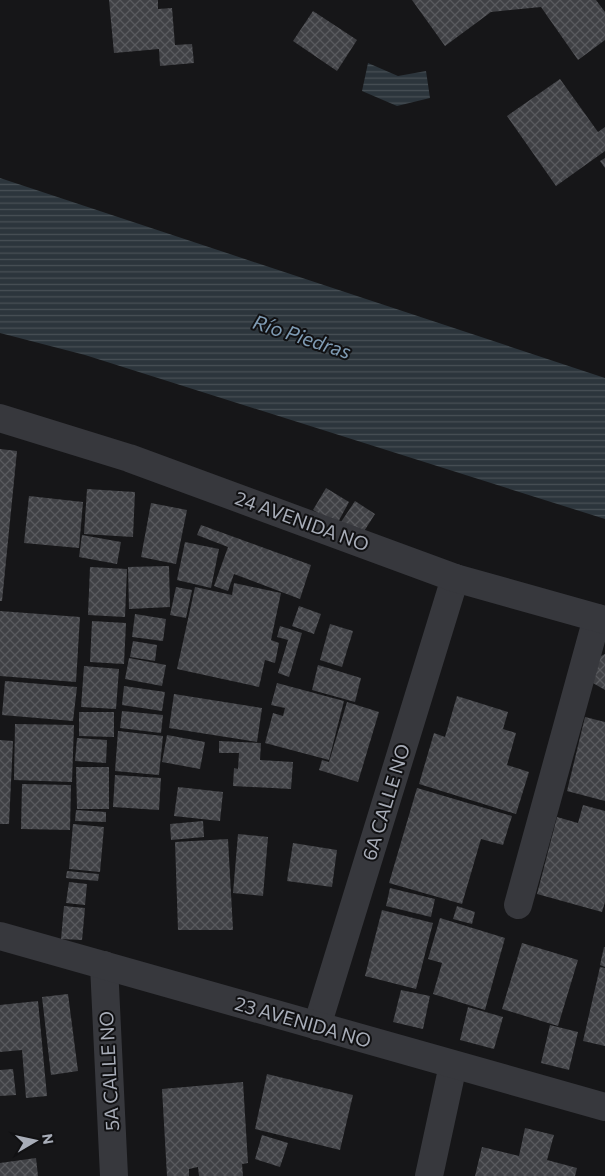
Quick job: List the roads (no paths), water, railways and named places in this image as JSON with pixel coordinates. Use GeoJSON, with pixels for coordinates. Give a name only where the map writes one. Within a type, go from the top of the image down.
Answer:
{"type":"FeatureCollection","features":[{"type":"Feature","properties":{"kind":"street","name":"24 AVENIDA NO"},"geometry":{"type":"LineString","coordinates":[[0,418],[129,458],[455,578],[601,619]]}},
{"type":"Feature","properties":{"kind":"street","name":"6A CALLE NO"},"geometry":{"type":"LineString","coordinates":[[317,1026],[455,578]]}},
{"type":"Feature","properties":{"kind":"street"},"geometry":{"type":"LineString","coordinates":[[518,905],[601,619]]}},
{"type":"Feature","properties":{"kind":"street","name":"23 AVENIDA NO"},"geometry":{"type":"LineString","coordinates":[[0,936],[605,1107]]}},
{"type":"Feature","properties":{"kind":"street","name":"5A CALLE NO"},"geometry":{"type":"LineString","coordinates":[[104,965],[114,1176]]}},
{"type":"Feature","properties":{"kind":"street"},"geometry":{"type":"LineString","coordinates":[[429,1176],[453,1065]]}},
{"type":"Feature","properties":{"kind":"water"},"geometry":{"type":"Polygon","coordinates":[[[368,63],[398,76],[426,71],[430,98],[397,106],[362,91],[368,63]]]}},
{"type":"Feature","properties":{"kind":"water","name":"Río Piedras"},"geometry":{"type":"Polygon","coordinates":[[[0,178],[605,378],[605,519],[85,355],[0,333],[0,178]]]}}]}
